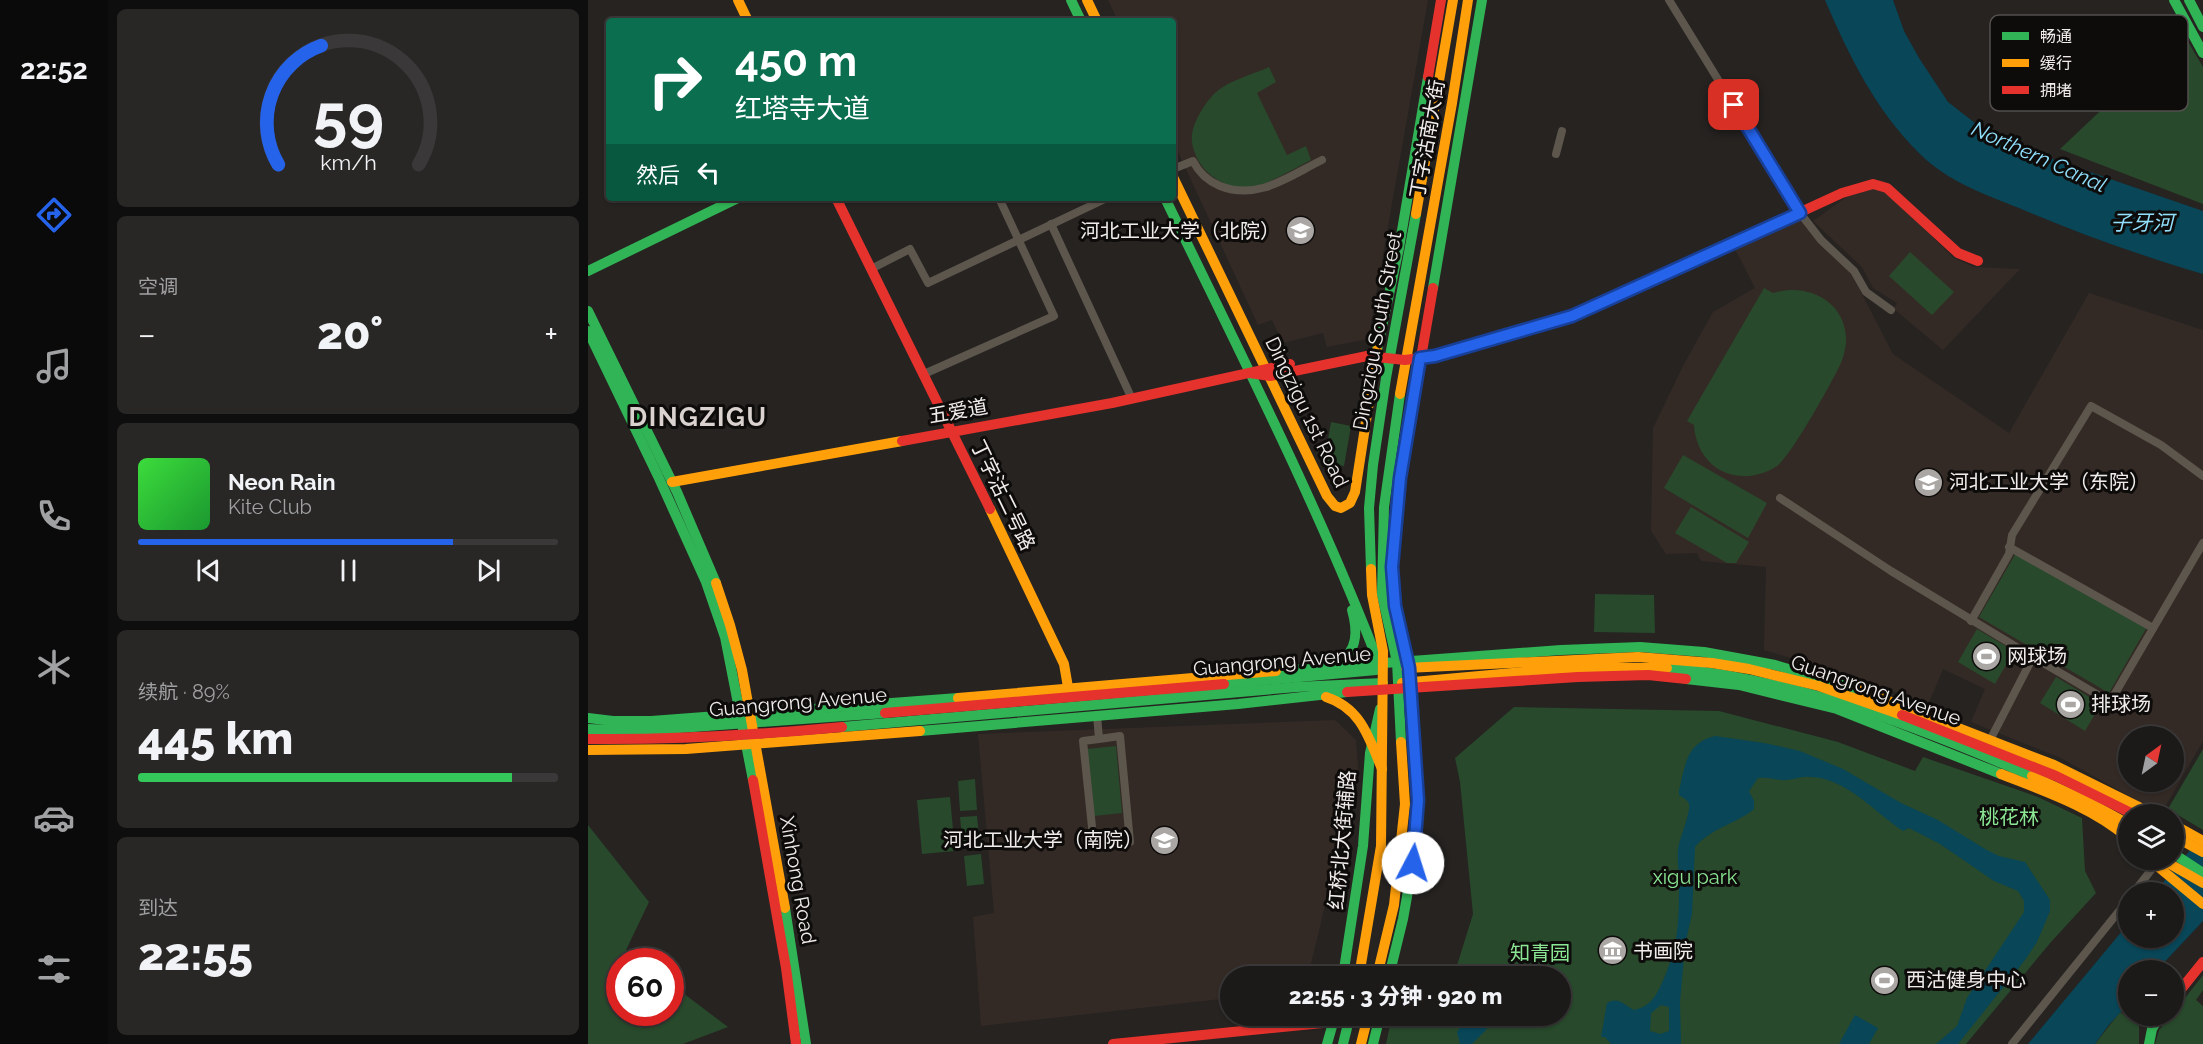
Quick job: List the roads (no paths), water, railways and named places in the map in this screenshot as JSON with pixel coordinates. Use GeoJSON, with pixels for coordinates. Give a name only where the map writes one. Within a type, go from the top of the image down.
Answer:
{"type":"FeatureCollection","features":[{"type":"Feature","properties":{"kind":"main road"},"geometry":{"type":"LineString","coordinates":[[738,0],[747,18]]}},
{"type":"Feature","properties":{"kind":"main road"},"geometry":{"type":"LineString","coordinates":[[1071,0],[1080,18]]}},
{"type":"Feature","properties":{"kind":"main road"},"geometry":{"type":"LineString","coordinates":[[1087,0],[1096,18]]}},
{"type":"Feature","properties":{"kind":"main road"},"geometry":{"type":"LineString","coordinates":[[1377,353],[1399,248],[1442,0]]}},
{"type":"Feature","properties":{"kind":"main road","name":"Dingzigu South Street"},"geometry":{"type":"LineString","coordinates":[[1361,966],[1381,846],[1383,773],[1382,643],[1372,595],[1369,508],[1372,465],[1453,0]]}},
{"type":"Feature","properties":{"kind":"main road","name":"丁字沽南大街"},"geometry":{"type":"LineString","coordinates":[[1405,357],[1452,103],[1468,0]]}},
{"type":"Feature","properties":{"kind":"main road"},"geometry":{"type":"LineString","coordinates":[[1391,966],[1413,863],[1418,800],[1395,606],[1393,554],[1400,478],[1482,0]]}},
{"type":"Feature","properties":{"kind":"main road"},"geometry":{"type":"LineString","coordinates":[[2174,0],[2182,15]]}},
{"type":"Feature","properties":{"kind":"main road"},"geometry":{"type":"LineString","coordinates":[[2188,0],[2203,27]]}},
{"type":"Feature","properties":{"kind":"main road"},"geometry":{"type":"LineString","coordinates":[[2188,26],[2203,53]]}},
{"type":"Feature","properties":{"kind":"main road","name":"Dingzigu 1st Road"},"geometry":{"type":"LineString","coordinates":[[1176,183],[1327,496],[1335,506],[1341,508],[1350,503],[1355,492],[1377,353]]}},
{"type":"Feature","properties":{"kind":"main road","name":"五爱道"},"geometry":{"type":"LineString","coordinates":[[672,482],[1132,399],[1355,352],[1420,358],[1435,356],[1572,316],[1842,193],[1873,184],[1887,188],[1958,253],[1978,261]]}},
{"type":"Feature","properties":{"kind":"main road"},"geometry":{"type":"LineString","coordinates":[[588,271],[732,201]]}},
{"type":"Feature","properties":{"kind":"main road","name":"丁字沽二号路"},"geometry":{"type":"LineString","coordinates":[[837,201],[952,430],[1064,664],[1070,703]]}},
{"type":"Feature","properties":{"kind":"main road","name":"Dingzigu 1st Road"},"geometry":{"type":"LineString","coordinates":[[1166,201],[1250,373],[1342,572],[1381,665]]}},
{"type":"Feature","properties":{"kind":"main road"},"geometry":{"type":"LineString","coordinates":[[1399,248],[1417,210]]}},
{"type":"Feature","properties":{"kind":"main road"},"geometry":{"type":"LineString","coordinates":[[588,311],[672,482],[710,568],[734,638],[750,740]]}},
{"type":"Feature","properties":{"kind":"main road"},"geometry":{"type":"LineString","coordinates":[[588,331],[706,582],[724,637],[746,719]]}},
{"type":"Feature","properties":{"kind":"main road","name":"Dingzigu South Street"},"geometry":{"type":"LineString","coordinates":[[1403,665],[1384,608],[1381,563],[1388,474],[1405,357]]}},
{"type":"Feature","properties":{"kind":"main road"},"geometry":{"type":"LineString","coordinates":[[1335,666],[1349,656],[1356,636],[1355,619],[1342,572]]}},
{"type":"Feature","properties":{"kind":"main road","name":"Guangrong Avenue"},"geometry":{"type":"LineString","coordinates":[[1070,703],[1381,665],[1603,658],[1659,658],[1712,663],[1749,669],[1819,686],[1875,705],[2052,783],[2118,819]]}},
{"type":"Feature","properties":{"kind":"main road"},"geometry":{"type":"LineString","coordinates":[[588,750],[642,750],[750,740],[1070,703],[1128,685],[1164,679],[1335,666],[1381,665]]}},
{"type":"Feature","properties":{"kind":"main road"},"geometry":{"type":"LineString","coordinates":[[1070,703],[1097,715],[1238,704],[1381,687],[1648,675],[1705,680],[1739,685],[1827,706],[1984,752],[2054,765],[2133,804]]}},
{"type":"Feature","properties":{"kind":"main road"},"geometry":{"type":"LineString","coordinates":[[1379,966],[1394,905],[1404,816],[1402,741],[1404,686]]}},
{"type":"Feature","properties":{"kind":"main road","name":"Guangrong Avenue"},"geometry":{"type":"LineString","coordinates":[[589,731],[636,722],[746,719],[1070,703],[1296,687],[1381,687]]}},
{"type":"Feature","properties":{"kind":"main road"},"geometry":{"type":"LineString","coordinates":[[1317,696],[1330,698],[1348,707],[1360,721],[1383,773]]}},
{"type":"Feature","properties":{"kind":"main road","name":"红桥北大街辅路"},"geometry":{"type":"LineString","coordinates":[[1345,966],[1358,890],[1370,741],[1381,709]]}},
{"type":"Feature","properties":{"kind":"main road","name":"Guangrong Avenue"},"geometry":{"type":"LineString","coordinates":[[589,731],[604,741],[750,740]]}},
{"type":"Feature","properties":{"kind":"main road","name":"Xinhong Road"},"geometry":{"type":"LineString","coordinates":[[750,740],[796,1044]]}},
{"type":"Feature","properties":{"kind":"main road","name":"Xinhong Road"},"geometry":{"type":"LineString","coordinates":[[750,740],[792,943],[806,1044]]}},
{"type":"Feature","properties":{"kind":"main road"},"geometry":{"type":"LineString","coordinates":[[1984,752],[2118,829]]}},
{"type":"Feature","properties":{"kind":"main road","name":"Guangrong Avenue"},"geometry":{"type":"LineString","coordinates":[[1984,752],[2072,782],[2118,806]]}},
{"type":"Feature","properties":{"kind":"main road"},"geometry":{"type":"LineString","coordinates":[[2195,840],[2203,852]]}},
{"type":"Feature","properties":{"kind":"main road"},"geometry":{"type":"LineString","coordinates":[[2184,867],[2203,873]]}},
{"type":"Feature","properties":{"kind":"main road"},"geometry":{"type":"LineString","coordinates":[[2178,870],[2203,904]]}},
{"type":"Feature","properties":{"kind":"main road"},"geometry":{"type":"LineString","coordinates":[[2184,870],[2203,882]]}},
{"type":"Feature","properties":{"kind":"main road"},"geometry":{"type":"LineString","coordinates":[[2184,986],[2203,962]]}},
{"type":"Feature","properties":{"kind":"main road"},"geometry":{"type":"LineString","coordinates":[[1113,1044],[1272,1026]]}},
{"type":"Feature","properties":{"kind":"main road"},"geometry":{"type":"LineString","coordinates":[[1327,1044],[1332,1026]]}},
{"type":"Feature","properties":{"kind":"main road"},"geometry":{"type":"LineString","coordinates":[[1343,1044],[1348,1026]]}},
{"type":"Feature","properties":{"kind":"main road"},"geometry":{"type":"LineString","coordinates":[[1361,1044],[1366,1026]]}},
{"type":"Feature","properties":{"kind":"main road"},"geometry":{"type":"LineString","coordinates":[[1373,1044],[1378,1026]]}},
{"type":"Feature","properties":{"kind":"main road"},"geometry":{"type":"LineString","coordinates":[[2150,1044],[2154,1026]]}},
{"type":"Feature","properties":{"kind":"street"},"geometry":{"type":"LineString","coordinates":[[1669,0],[1800,213],[1821,240],[1854,271],[1866,292],[1891,309]]}},
{"type":"Feature","properties":{"kind":"street"},"geometry":{"type":"LineString","coordinates":[[1556,154],[1562,131]]}},
{"type":"Feature","properties":{"kind":"street"},"geometry":{"type":"LineString","coordinates":[[1176,168],[1193,161],[1200,173],[1213,183],[1239,192],[1256,191],[1322,160]]}},
{"type":"Feature","properties":{"kind":"street"},"geometry":{"type":"LineString","coordinates":[[924,374],[1054,316],[1000,201]]}},
{"type":"Feature","properties":{"kind":"street"},"geometry":{"type":"LineString","coordinates":[[871,269],[910,249],[928,283],[1101,201]]}},
{"type":"Feature","properties":{"kind":"street"},"geometry":{"type":"LineString","coordinates":[[1051,224],[1132,399]]}},
{"type":"Feature","properties":{"kind":"street"},"geometry":{"type":"LineString","coordinates":[[1971,621],[2009,554],[2012,535],[2091,406],[2161,445],[2203,476]]}},
{"type":"Feature","properties":{"kind":"street"},"geometry":{"type":"LineString","coordinates":[[1780,498],[1971,621],[2110,702],[2203,543]]}},
{"type":"Feature","properties":{"kind":"street"},"geometry":{"type":"LineString","coordinates":[[2009,547],[2153,628]]}},
{"type":"Feature","properties":{"kind":"street"},"geometry":{"type":"LineString","coordinates":[[1984,752],[2034,657]]}},
{"type":"Feature","properties":{"kind":"street"},"geometry":{"type":"LineString","coordinates":[[1097,715],[1100,739]]}},
{"type":"Feature","properties":{"kind":"street"},"geometry":{"type":"LineString","coordinates":[[1120,736],[1130,842],[1094,846],[1083,741],[1100,739],[1120,736]]}},
{"type":"Feature","properties":{"kind":"street"},"geometry":{"type":"LineString","coordinates":[[2012,1044],[2118,912]]}},
{"type":"Feature","properties":{"kind":"water","name":"子牙河"},"geometry":{"type":"Polygon","coordinates":[[[1825,0],[1893,0],[1904,31],[1948,102],[1975,123],[2055,160],[2203,211],[2203,274],[2064,227],[1979,192],[1942,172],[1904,137],[1877,101],[1854,62],[1825,0]]]}},
{"type":"Feature","properties":{"kind":"water"},"geometry":{"type":"Polygon","coordinates":[[[1715,736],[1800,751],[1843,769],[1999,856],[2025,862],[2050,900],[2050,911],[2037,942],[2025,960],[1958,1044],[1936,1044],[1957,1026],[1967,998],[2024,912],[2024,901],[2018,891],[1994,881],[1940,844],[1909,828],[1903,831],[1860,797],[1836,783],[1806,777],[1785,780],[1758,778],[1749,791],[1754,801],[1754,809],[1708,835],[1695,847],[1692,914],[1685,945],[1680,1002],[1681,1044],[1611,1044],[1605,1037],[1601,1037],[1607,1003],[1615,1000],[1634,1010],[1640,1009],[1655,996],[1668,970],[1675,945],[1678,920],[1678,848],[1689,807],[1687,801],[1679,795],[1679,791],[1688,757],[1692,750],[1705,739],[1715,736]],[[1661,1005],[1651,1013],[1650,1031],[1660,1034],[1669,1031],[1669,1007],[1661,1005]]]}},
{"type":"Feature","properties":{"kind":"water"},"geometry":{"type":"Polygon","coordinates":[[[2203,835],[2203,921],[2184,941],[2184,882],[2163,882],[2174,870],[2184,870],[2184,858],[2203,835]]]}},
{"type":"Feature","properties":{"kind":"water"},"geometry":{"type":"Polygon","coordinates":[[[2118,936],[2118,948],[2178,948],[2166,960],[2118,960],[2118,1015],[2095,1044],[2028,1044],[2118,936]]]}},
{"type":"Feature","properties":{"kind":"water"},"geometry":{"type":"Polygon","coordinates":[[[1855,1015],[1878,1028],[1869,1044],[1839,1044],[1855,1015]]]}},
{"type":"Feature","properties":{"kind":"water"},"geometry":{"type":"Polygon","coordinates":[[[1461,1026],[1487,1026],[1486,1030],[1472,1044],[1460,1044],[1457,1032],[1461,1026]]]}},
{"type":"Feature","properties":{"kind":"place","name":"河北工业大学（北院）"},"geometry":{"type":"Point","coordinates":[1301,231]}},
{"type":"Feature","properties":{"kind":"place","name":"河北工业大学（东院）"},"geometry":{"type":"Point","coordinates":[1928,482]}},
{"type":"Feature","properties":{"kind":"place","name":"网球场"},"geometry":{"type":"Point","coordinates":[1986,656]}},
{"type":"Feature","properties":{"kind":"place","name":"排球场"},"geometry":{"type":"Point","coordinates":[2070,704]}},
{"type":"Feature","properties":{"kind":"place","name":"河北工业大学（南院）"},"geometry":{"type":"Point","coordinates":[1164,840]}},
{"type":"Feature","properties":{"kind":"place","name":"书画院"},"geometry":{"type":"Point","coordinates":[1612,951]}},
{"type":"Feature","properties":{"kind":"place","name":"西沽健身中心"},"geometry":{"type":"Point","coordinates":[1885,980]}},
{"type":"Feature","properties":{"kind":"district","name":"DINGZIGU"},"geometry":{"type":"Point","coordinates":[698,417]}},
{"type":"Feature","properties":{"kind":"water label","name":"Northern Canal"},"geometry":{"type":"Point","coordinates":[2039,157]}},
{"type":"Feature","properties":{"kind":"park label","name":"桃花林"},"geometry":{"type":"Point","coordinates":[2009,817]}},
{"type":"Feature","properties":{"kind":"park label","name":"xigu park"},"geometry":{"type":"Point","coordinates":[1695,877]}},
{"type":"Feature","properties":{"kind":"park label","name":"知青园"},"geometry":{"type":"Point","coordinates":[1540,953]}}]}
